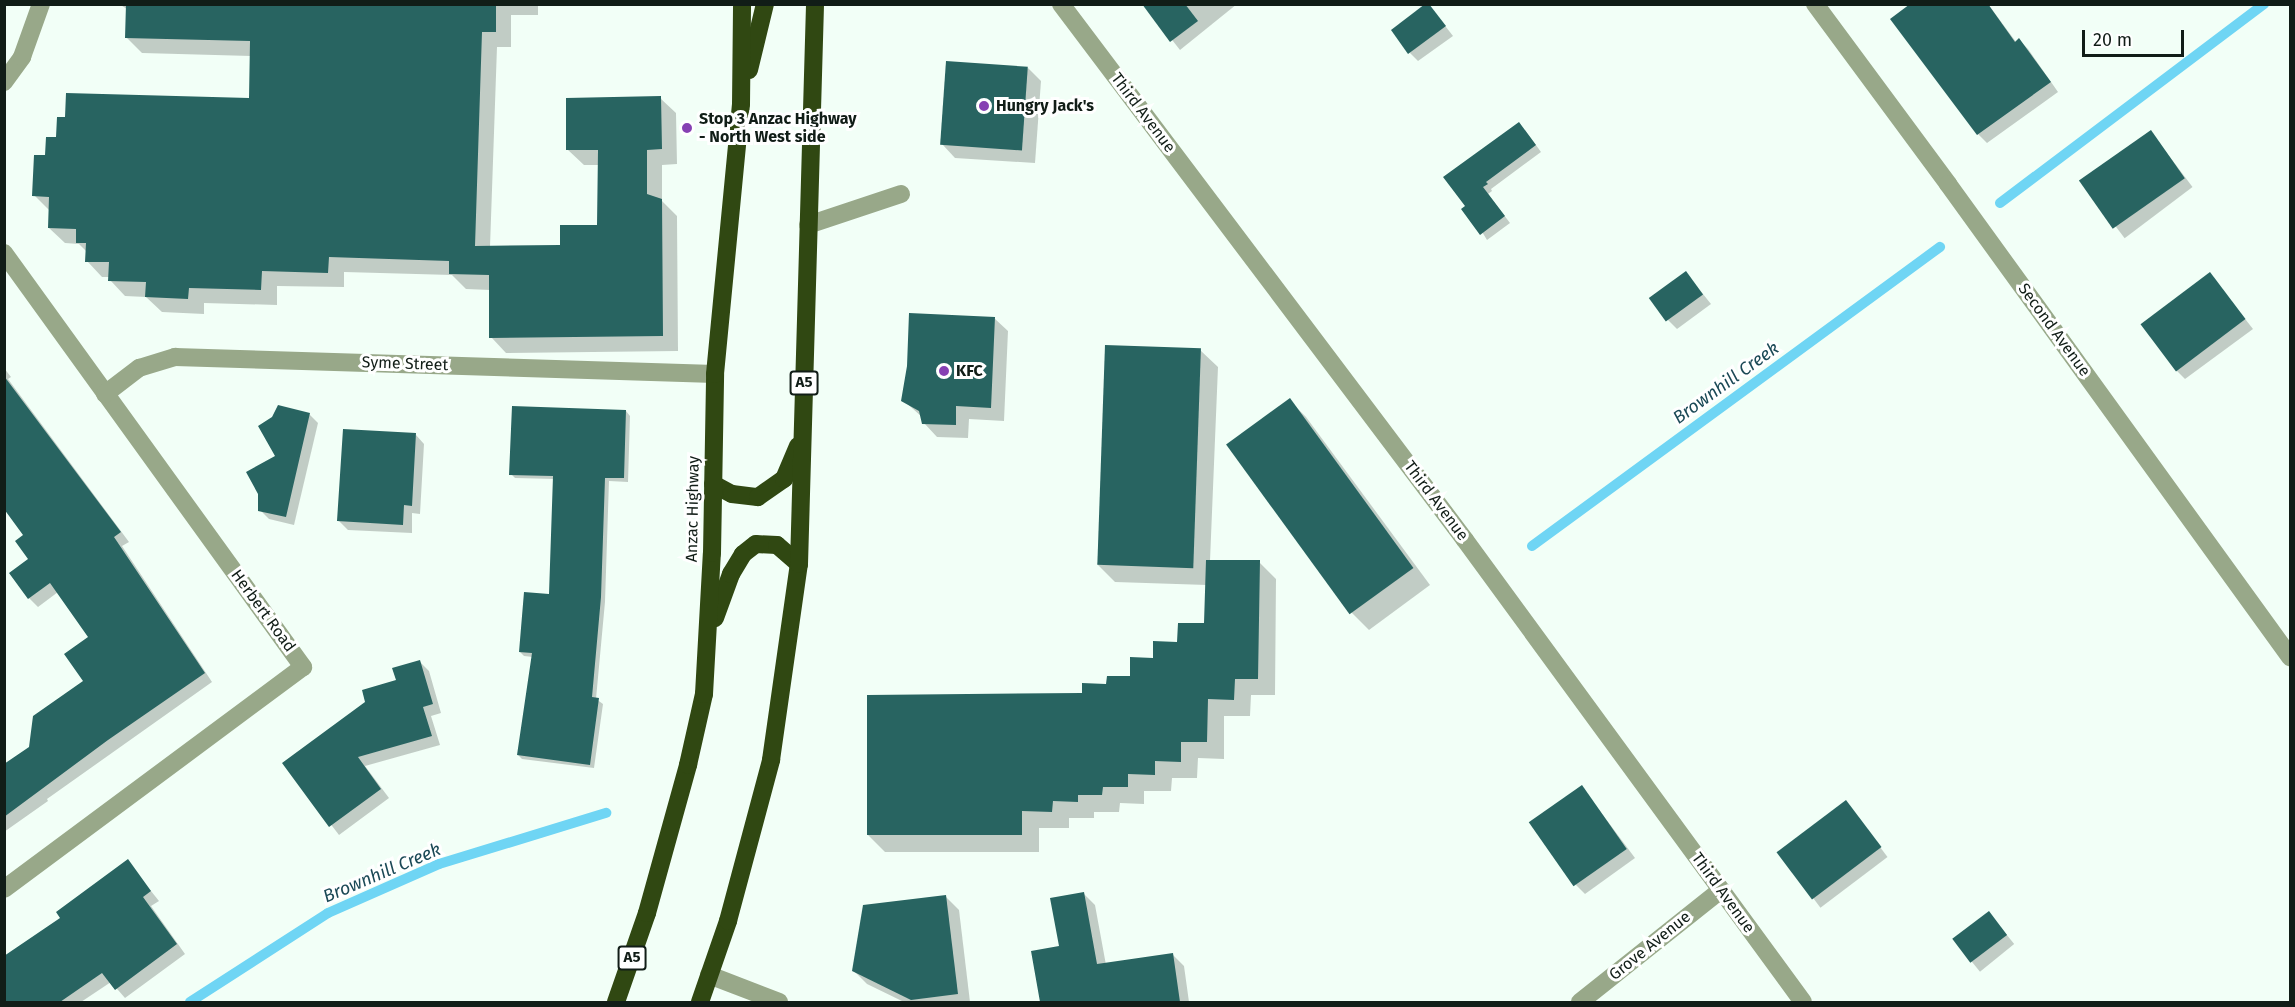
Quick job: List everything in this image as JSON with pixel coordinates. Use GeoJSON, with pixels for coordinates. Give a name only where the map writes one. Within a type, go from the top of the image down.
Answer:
{"type":"FeatureCollection","features":[{"type":"Feature","properties":{"kind":"highway","name":"Anzac Highway"},"geometry":{"type":"LineString","coordinates":[[616,1002],[647,913],[688,765],[704,694],[715,374],[741,104],[742,4]]}},
{"type":"Feature","properties":{"kind":"highway"},"geometry":{"type":"LineString","coordinates":[[741,104],[765,4]]}},
{"type":"Feature","properties":{"kind":"highway","name":"A5"},"geometry":{"type":"LineString","coordinates":[[700,1002],[728,921],[771,760],[799,564],[814,4]]}},
{"type":"Feature","properties":{"kind":"highway"},"geometry":{"type":"LineString","coordinates":[[713,484],[732,494],[746,497],[758,497],[770,491],[784,479],[803,433]]}},
{"type":"Feature","properties":{"kind":"highway"},"geometry":{"type":"LineString","coordinates":[[707,643],[723,594],[743,554],[756,544],[777,544],[799,564]]}},
{"type":"Feature","properties":{"kind":"street"},"geometry":{"type":"LineString","coordinates":[[4,82],[22,57],[41,4]]}},
{"type":"Feature","properties":{"kind":"street","name":"Third Avenue"},"geometry":{"type":"LineString","coordinates":[[1061,4],[1465,540],[1803,1002]]}},
{"type":"Feature","properties":{"kind":"street","name":"Second Avenue"},"geometry":{"type":"LineString","coordinates":[[1815,4],[2290,657]]}},
{"type":"Feature","properties":{"kind":"street"},"geometry":{"type":"LineString","coordinates":[[808,225],[901,194]]}},
{"type":"Feature","properties":{"kind":"street","name":"Herbert Road"},"geometry":{"type":"LineString","coordinates":[[4,253],[303,667],[4,889]]}},
{"type":"Feature","properties":{"kind":"street","name":"Syme Street"},"geometry":{"type":"LineString","coordinates":[[105,394],[139,368],[175,357],[715,374]]}},
{"type":"Feature","properties":{"kind":"street","name":"Grove Avenue"},"geometry":{"type":"LineString","coordinates":[[1580,1002],[1720,891]]}},
{"type":"Feature","properties":{"kind":"street"},"geometry":{"type":"LineString","coordinates":[[709,975],[779,1002]]}},
{"type":"Feature","properties":{"kind":"building"},"geometry":{"type":"Polygon","coordinates":[[[126,4],[496,4],[496,32],[482,32],[475,246],[560,245],[560,225],[597,225],[598,150],[566,150],[566,98],[661,96],[662,149],[647,150],[647,194],[662,199],[663,336],[489,338],[489,275],[449,274],[449,261],[329,257],[328,273],[262,271],[261,290],[189,288],[188,299],[145,297],[146,282],[108,281],[109,262],[85,262],[86,243],[76,243],[76,229],[48,228],[49,197],[32,196],[34,155],[45,155],[46,137],[56,137],[57,117],[65,117],[66,93],[249,98],[250,41],[125,38],[126,4]]]}},
{"type":"Feature","properties":{"kind":"building"},"geometry":{"type":"Polygon","coordinates":[[[1142,4],[1185,4],[1198,21],[1170,42],[1142,4]]]}},
{"type":"Feature","properties":{"kind":"building"},"geometry":{"type":"Polygon","coordinates":[[[1425,4],[1429,4],[1446,26],[1408,54],[1391,30],[1425,4]]]}},
{"type":"Feature","properties":{"kind":"building"},"geometry":{"type":"Polygon","coordinates":[[[1910,4],[1988,4],[2015,42],[2019,38],[2051,82],[1977,135],[1890,19],[1910,4]]]}},
{"type":"Feature","properties":{"kind":"building","name":"Hungry Jack's"},"geometry":{"type":"Polygon","coordinates":[[[946,61],[1028,67],[1022,151],[940,145],[946,61]]]}},
{"type":"Feature","properties":{"kind":"building"},"geometry":{"type":"Polygon","coordinates":[[[1519,122],[1536,145],[1486,182],[1488,184],[1483,187],[1505,216],[1480,235],[1461,209],[1465,206],[1443,177],[1519,122]]]}},
{"type":"Feature","properties":{"kind":"building"},"geometry":{"type":"Polygon","coordinates":[[[2151,130],[2185,178],[2113,229],[2079,180],[2151,130]]]}},
{"type":"Feature","properties":{"kind":"building"},"geometry":{"type":"Polygon","coordinates":[[[1686,271],[1703,294],[1666,321],[1649,298],[1686,271]]]}},
{"type":"Feature","properties":{"kind":"building"},"geometry":{"type":"Polygon","coordinates":[[[2210,272],[2246,319],[2176,371],[2141,324],[2210,272]]]}},
{"type":"Feature","properties":{"kind":"building","name":"KFC"},"geometry":{"type":"Polygon","coordinates":[[[909,313],[995,317],[991,408],[956,406],[956,425],[922,424],[919,411],[901,401],[907,366],[909,313]]]}},
{"type":"Feature","properties":{"kind":"building"},"geometry":{"type":"Polygon","coordinates":[[[1105,345],[1201,348],[1193,568],[1097,565],[1105,345]]]}},
{"type":"Feature","properties":{"kind":"building"},"geometry":{"type":"Polygon","coordinates":[[[4,376],[121,532],[114,537],[205,673],[108,740],[4,817],[4,764],[29,747],[33,716],[83,681],[64,654],[88,637],[50,583],[28,599],[9,573],[28,559],[15,541],[23,535],[4,509],[4,376]]]}},
{"type":"Feature","properties":{"kind":"building"},"geometry":{"type":"Polygon","coordinates":[[[1290,398],[1413,568],[1350,614],[1226,444],[1290,398]]]}},
{"type":"Feature","properties":{"kind":"building"},"geometry":{"type":"Polygon","coordinates":[[[278,405],[310,413],[286,517],[258,511],[258,494],[246,472],[275,456],[258,426],[272,417],[278,405]]]}},
{"type":"Feature","properties":{"kind":"building"},"geometry":{"type":"Polygon","coordinates":[[[512,406],[626,410],[624,478],[605,478],[601,597],[592,697],[599,698],[590,765],[517,755],[532,653],[519,652],[524,592],[549,594],[553,476],[509,475],[512,406]]]}},
{"type":"Feature","properties":{"kind":"building"},"geometry":{"type":"Polygon","coordinates":[[[343,429],[416,433],[412,506],[404,505],[403,525],[337,521],[343,429]]]}},
{"type":"Feature","properties":{"kind":"building"},"geometry":{"type":"Polygon","coordinates":[[[1206,560],[1260,560],[1258,679],[1235,679],[1234,700],[1208,699],[1207,742],[1181,742],[1181,762],[1155,761],[1155,775],[1128,774],[1128,787],[1103,787],[1102,795],[1078,795],[1078,802],[1053,801],[1052,812],[1022,811],[1022,835],[867,835],[867,695],[1082,693],[1082,683],[1106,684],[1107,676],[1130,676],[1130,657],[1153,658],[1153,641],[1177,642],[1178,623],[1204,623],[1206,560]]]}},
{"type":"Feature","properties":{"kind":"building"},"geometry":{"type":"Polygon","coordinates":[[[420,660],[433,704],[423,707],[432,736],[358,757],[381,789],[329,827],[282,763],[365,702],[362,690],[396,680],[392,668],[420,660]]]}},
{"type":"Feature","properties":{"kind":"building"},"geometry":{"type":"Polygon","coordinates":[[[1582,785],[1627,849],[1573,886],[1529,822],[1582,785]]]}},
{"type":"Feature","properties":{"kind":"building"},"geometry":{"type":"Polygon","coordinates":[[[1846,800],[1882,847],[1812,899],[1777,852],[1846,800]]]}},
{"type":"Feature","properties":{"kind":"building"},"geometry":{"type":"Polygon","coordinates":[[[128,859],[151,891],[143,897],[177,944],[115,990],[102,973],[60,1002],[4,1002],[4,956],[60,918],[56,912],[128,859]]]}},
{"type":"Feature","properties":{"kind":"building"},"geometry":{"type":"Polygon","coordinates":[[[1084,892],[1097,964],[1173,953],[1180,1002],[1040,1002],[1031,951],[1059,946],[1050,898],[1084,892]]]}},
{"type":"Feature","properties":{"kind":"building"},"geometry":{"type":"Polygon","coordinates":[[[946,895],[958,994],[911,1000],[852,971],[863,905],[946,895]]]}},
{"type":"Feature","properties":{"kind":"building"},"geometry":{"type":"Polygon","coordinates":[[[1989,911],[2007,935],[1970,963],[1952,939],[1989,911]]]}},
{"type":"Feature","properties":{"kind":"waterway","name":"Brownhill Creek"},"geometry":{"type":"LineString","coordinates":[[2000,203],[2264,4]]}},
{"type":"Feature","properties":{"kind":"waterway","name":"Brownhill Creek"},"geometry":{"type":"LineString","coordinates":[[1532,546],[1940,247]]}},
{"type":"Feature","properties":{"kind":"waterway","name":"Brownhill Creek"},"geometry":{"type":"LineString","coordinates":[[190,1002],[328,913],[439,864],[606,813]]}},
{"type":"Feature","properties":{"kind":"place","name":"Hungry Jack's"},"geometry":{"type":"Point","coordinates":[984,106]}},
{"type":"Feature","properties":{"kind":"place","name":"Stop 3 Anzac Highway - North West side"},"geometry":{"type":"Point","coordinates":[687,128]}},
{"type":"Feature","properties":{"kind":"place","name":"KFC"},"geometry":{"type":"Point","coordinates":[944,371]}}]}
